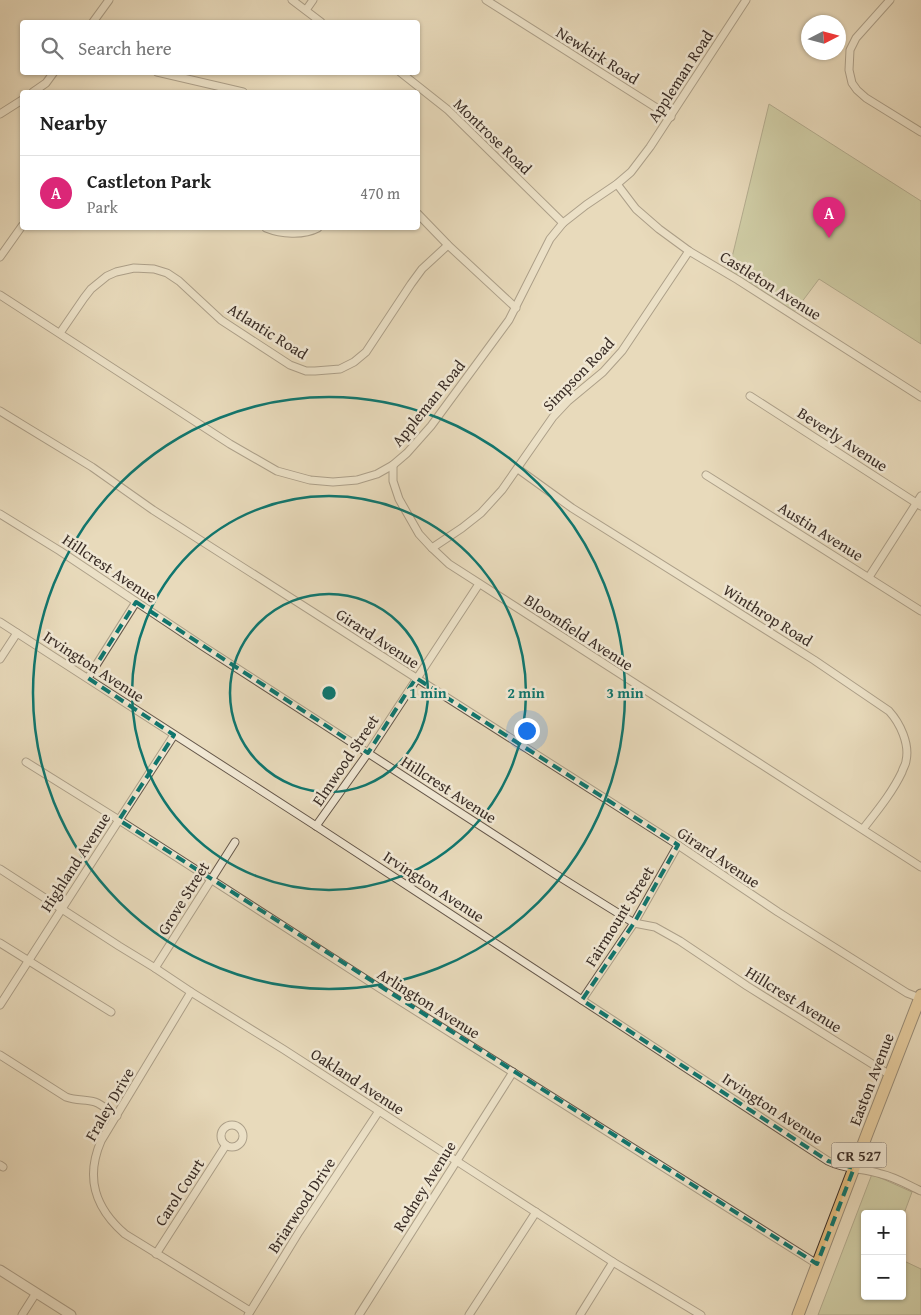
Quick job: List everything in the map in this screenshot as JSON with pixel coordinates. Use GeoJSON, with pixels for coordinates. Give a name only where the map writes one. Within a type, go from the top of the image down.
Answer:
{"type":"FeatureCollection","features":[{"type":"Feature","properties":{"kind":"main road","name":"Easton Avenue"},"geometry":{"type":"LineString","coordinates":[[798,1315],[920,997]]}},
{"type":"Feature","properties":{"kind":"street"},"geometry":{"type":"LineString","coordinates":[[94,20],[109,0]]}},
{"type":"Feature","properties":{"kind":"street"},"geometry":{"type":"LineString","coordinates":[[292,0],[318,20]]}},
{"type":"Feature","properties":{"kind":"street"},"geometry":{"type":"LineString","coordinates":[[306,10],[313,0]]}},
{"type":"Feature","properties":{"kind":"street","name":"Newkirk Road"},"geometry":{"type":"LineString","coordinates":[[486,0],[671,117]]}},
{"type":"Feature","properties":{"kind":"street","name":"Appleman Road"},"geometry":{"type":"LineString","coordinates":[[0,295],[230,444],[278,471],[310,480],[333,482],[357,480],[377,474],[393,465],[407,453],[430,426],[509,320],[550,239],[563,223],[631,172],[671,117],[746,0]]}},
{"type":"Feature","properties":{"kind":"street"},"geometry":{"type":"LineString","coordinates":[[890,0],[856,38],[850,50],[849,70],[852,83],[866,98],[921,132]]}},
{"type":"Feature","properties":{"kind":"street"},"geometry":{"type":"LineString","coordinates":[[36,90],[46,83],[52,75]]}},
{"type":"Feature","properties":{"kind":"street"},"geometry":{"type":"LineString","coordinates":[[170,75],[234,90]]}},
{"type":"Feature","properties":{"kind":"street","name":"Montrose Road"},"geometry":{"type":"LineString","coordinates":[[404,75],[448,110],[563,223]]}},
{"type":"Feature","properties":{"kind":"street"},"geometry":{"type":"LineString","coordinates":[[0,114],[20,101]]}},
{"type":"Feature","properties":{"kind":"street","name":"Castleton Avenue"},"geometry":{"type":"LineString","coordinates":[[617,184],[636,209],[689,251],[738,280],[921,397]]}},
{"type":"Feature","properties":{"kind":"street"},"geometry":{"type":"LineString","coordinates":[[420,216],[448,245],[516,308]]}},
{"type":"Feature","properties":{"kind":"street"},"geometry":{"type":"LineString","coordinates":[[0,257],[20,229]]}},
{"type":"Feature","properties":{"kind":"street"},"geometry":{"type":"LineString","coordinates":[[272,230],[295,233],[314,230]]}},
{"type":"Feature","properties":{"kind":"street","name":"Atlantic Road"},"geometry":{"type":"LineString","coordinates":[[60,334],[91,289],[107,276],[134,268],[154,269],[167,273],[179,281],[221,320],[290,366],[315,372],[340,369],[354,362],[366,352],[410,284],[422,269],[448,245]]}},
{"type":"Feature","properties":{"kind":"street","name":"Simpson Road"},"geometry":{"type":"LineString","coordinates":[[432,548],[481,513],[502,490],[553,417],[568,400],[603,372],[622,351],[689,251]]}},
{"type":"Feature","properties":{"kind":"street","name":"Beverly Avenue"},"geometry":{"type":"LineString","coordinates":[[750,396],[920,502]]}},
{"type":"Feature","properties":{"kind":"street","name":"Girard Avenue"},"geometry":{"type":"LineString","coordinates":[[0,411],[92,467],[153,510],[678,845],[778,912],[907,993],[920,997]]}},
{"type":"Feature","properties":{"kind":"street","name":"Bloomfield Avenue"},"geometry":{"type":"LineString","coordinates":[[393,465],[393,481],[399,499],[419,534],[450,564],[921,867]]}},
{"type":"Feature","properties":{"kind":"street","name":"Winthrop Road"},"geometry":{"type":"LineString","coordinates":[[518,469],[572,508],[806,655],[889,711],[895,718],[905,739],[906,761],[896,784],[863,830]]}},
{"type":"Feature","properties":{"kind":"street","name":"Austin Avenue"},"geometry":{"type":"LineString","coordinates":[[706,475],[921,611]]}},
{"type":"Feature","properties":{"kind":"street"},"geometry":{"type":"LineString","coordinates":[[869,577],[920,502]]}},
{"type":"Feature","properties":{"kind":"street","name":"Hillcrest Avenue"},"geometry":{"type":"LineString","coordinates":[[0,514],[60,551],[204,647],[555,874],[634,923],[654,927],[680,942],[890,1075]]}},
{"type":"Feature","properties":{"kind":"street","name":"Elmwood Street"},"geometry":{"type":"LineString","coordinates":[[316,826],[368,753],[479,584]]}},
{"type":"Feature","properties":{"kind":"street"},"geometry":{"type":"LineString","coordinates":[[88,678],[136,602]]}},
{"type":"Feature","properties":{"kind":"street","name":"Irvington Avenue"},"geometry":{"type":"LineString","coordinates":[[0,622],[828,1161],[838,1166],[884,1174],[921,1191]]}},
{"type":"Feature","properties":{"kind":"street"},"geometry":{"type":"LineString","coordinates":[[0,659],[16,633]]}},
{"type":"Feature","properties":{"kind":"street","name":"Highland Avenue"},"geometry":{"type":"LineString","coordinates":[[0,1005],[174,735]]}},
{"type":"Feature","properties":{"kind":"street","name":"Arlington Avenue"},"geometry":{"type":"LineString","coordinates":[[26,762],[817,1264]]}},
{"type":"Feature","properties":{"kind":"street","name":"Grove Street"},"geometry":{"type":"LineString","coordinates":[[155,968],[235,842]]}},
{"type":"Feature","properties":{"kind":"street","name":"Fairmount Street"},"geometry":{"type":"LineString","coordinates":[[582,1000],[634,923],[678,845]]}},
{"type":"Feature","properties":{"kind":"street","name":"Oakland Avenue"},"geometry":{"type":"LineString","coordinates":[[0,869],[697,1314]]}},
{"type":"Feature","properties":{"kind":"street"},"geometry":{"type":"LineString","coordinates":[[0,944],[110,1012]]}},
{"type":"Feature","properties":{"kind":"street","name":"Fraley Drive"},"geometry":{"type":"LineString","coordinates":[[191,992],[101,1142],[93,1169],[94,1187],[102,1207],[114,1224],[125,1234],[249,1313]]}},
{"type":"Feature","properties":{"kind":"street"},"geometry":{"type":"LineString","coordinates":[[0,1054],[66,1097],[97,1103],[116,1116]]}},
{"type":"Feature","properties":{"kind":"street","name":"Rodney Avenue"},"geometry":{"type":"LineString","coordinates":[[359,1315],[513,1072]]}},
{"type":"Feature","properties":{"kind":"street","name":"Briarwood Drive"},"geometry":{"type":"LineString","coordinates":[[249,1313],[299,1232],[379,1111]]}},
{"type":"Feature","properties":{"kind":"street","name":"Carol Court"},"geometry":{"type":"LineString","coordinates":[[156,1254],[226,1145]]}},
{"type":"Feature","properties":{"kind":"street"},"geometry":{"type":"LineString","coordinates":[[469,1315],[536,1212]]}},
{"type":"Feature","properties":{"kind":"street"},"geometry":{"type":"LineString","coordinates":[[580,1315],[613,1262]]}},
{"type":"Feature","properties":{"kind":"street"},"geometry":{"type":"LineString","coordinates":[[0,1270],[71,1315]]}},
{"type":"Feature","properties":{"kind":"street"},"geometry":{"type":"LineString","coordinates":[[22,1315],[36,1293]]}},
{"type":"Feature","properties":{"kind":"highlighted area"},"geometry":{"type":"Polygon","coordinates":[[[136,602],[368,753],[416,678],[678,845],[634,923],[582,1000],[828,1161],[854,1168],[817,1264],[119,820],[174,735],[88,678],[136,602]]]}},
{"type":"Feature","properties":{"kind":"green space"},"geometry":{"type":"Polygon","coordinates":[[[769,104],[921,201],[921,344],[819,279],[792,315],[728,274],[769,104]]]}},
{"type":"Feature","properties":{"kind":"green space"},"geometry":{"type":"Polygon","coordinates":[[[872,1174],[912,1192],[905,1210],[861,1210],[861,1300],[906,1300],[906,1262],[921,1269],[921,1315],[818,1315],[872,1174]]]}},
{"type":"Feature","properties":{"kind":"place","name":"Castleton Park"},"geometry":{"type":"Point","coordinates":[829,238]}}]}
